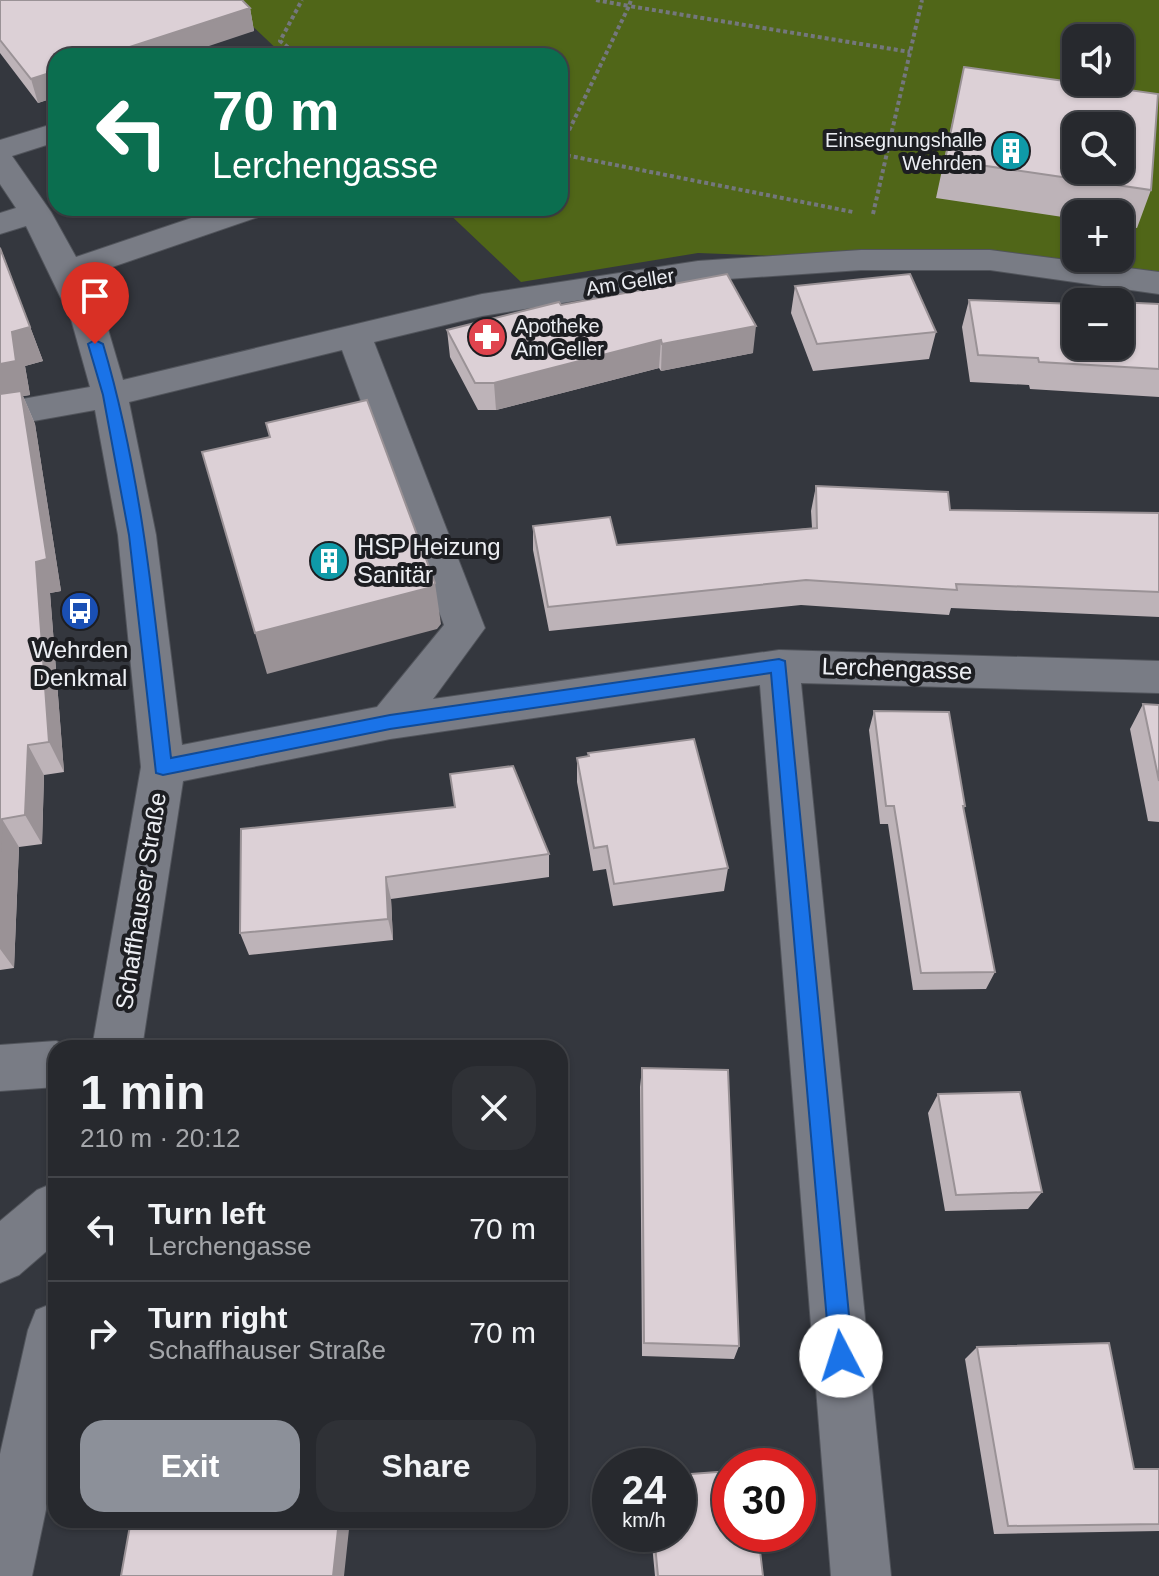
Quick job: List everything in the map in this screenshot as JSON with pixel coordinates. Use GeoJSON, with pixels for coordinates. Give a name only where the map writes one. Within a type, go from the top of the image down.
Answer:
{"type":"FeatureCollection","features":[{"type":"Feature","properties":{"kind":"street"},"geometry":{"type":"LineString","coordinates":[[0,150],[48,135]]}},
{"type":"Feature","properties":{"kind":"street","name":"Schaffhauser Straße"},"geometry":{"type":"LineString","coordinates":[[0,161],[35,212],[67,271],[88,319],[110,395],[137,535],[163,767],[118,1040]]}},
{"type":"Feature","properties":{"kind":"street"},"geometry":{"type":"LineString","coordinates":[[0,224],[35,212]]}},
{"type":"Feature","properties":{"kind":"street"},"geometry":{"type":"LineString","coordinates":[[67,271],[229,216]]}},
{"type":"Feature","properties":{"kind":"street","name":"Am Geller"},"geometry":{"type":"LineString","coordinates":[[0,415],[110,395],[482,305],[698,271],[846,261],[990,260],[1159,283]]}},
{"type":"Feature","properties":{"kind":"street"},"geometry":{"type":"LineString","coordinates":[[355,338],[465,628],[390,722]]}},
{"type":"Feature","properties":{"kind":"street"},"geometry":{"type":"LineString","coordinates":[[779,666],[861,1576]]}},
{"type":"Feature","properties":{"kind":"street","name":"Lerchengasse"},"geometry":{"type":"LineString","coordinates":[[163,767],[390,722],[779,666],[1159,677]]}},
{"type":"Feature","properties":{"kind":"street"},"geometry":{"type":"LineString","coordinates":[[0,1068],[48,1065]]}},
{"type":"Feature","properties":{"kind":"street"},"geometry":{"type":"LineString","coordinates":[[0,1256],[48,1215]]}},
{"type":"Feature","properties":{"kind":"street"},"geometry":{"type":"LineString","coordinates":[[2,1576],[48,1366]]}},
{"type":"Feature","properties":{"kind":"path"},"geometry":{"type":"LineString","coordinates":[[288,48],[280,41],[302,0]]}},
{"type":"Feature","properties":{"kind":"path"},"geometry":{"type":"LineString","coordinates":[[596,0],[910,52]]}},
{"type":"Feature","properties":{"kind":"path"},"geometry":{"type":"LineString","coordinates":[[568,134],[631,0]]}},
{"type":"Feature","properties":{"kind":"path"},"geometry":{"type":"LineString","coordinates":[[873,216],[922,0]]}},
{"type":"Feature","properties":{"kind":"path"},"geometry":{"type":"LineString","coordinates":[[568,153],[857,213]]}},
{"type":"Feature","properties":{"kind":"green space"},"geometry":{"type":"Polygon","coordinates":[[[225,0],[1159,0],[1159,277],[1125,272],[1134,272],[1134,200],[1062,200],[1062,267],[698,253],[521,282],[451,216],[568,216],[568,48],[276,48],[225,0]]]}},
{"type":"Feature","properties":{"kind":"building"},"geometry":{"type":"Polygon","coordinates":[[[0,0],[242,0],[250,8],[127,48],[48,48],[48,74],[31,79],[0,40],[0,0]]]}},
{"type":"Feature","properties":{"kind":"building"},"geometry":{"type":"Polygon","coordinates":[[[964,67],[1062,81],[1062,96],[1134,96],[1134,91],[1158,94],[1151,190],[1110,184],[1134,184],[1134,112],[1062,112],[1062,177],[945,160],[964,67]]]}},
{"type":"Feature","properties":{"kind":"building"},"geometry":{"type":"Polygon","coordinates":[[[0,248],[30,327],[12,332],[16,361],[0,364],[0,248]]]}},
{"type":"Feature","properties":{"kind":"building"},"geometry":{"type":"Polygon","coordinates":[[[727,274],[756,326],[662,344],[661,340],[494,383],[475,383],[447,330],[559,302],[561,305],[727,274]]]}},
{"type":"Feature","properties":{"kind":"building"},"geometry":{"type":"Polygon","coordinates":[[[910,274],[936,332],[817,344],[795,286],[910,274]]]}},
{"type":"Feature","properties":{"kind":"building"},"geometry":{"type":"Polygon","coordinates":[[[969,300],[1062,303],[1062,360],[1134,360],[1134,303],[1159,304],[1159,369],[978,355],[969,300]]]}},
{"type":"Feature","properties":{"kind":"building"},"geometry":{"type":"Polygon","coordinates":[[[21,391],[47,559],[36,562],[49,742],[28,745],[25,815],[2,819],[0,852],[0,394],[21,391]]]}},
{"type":"Feature","properties":{"kind":"building","name":"HSP Heizung Sanitär"},"geometry":{"type":"Polygon","coordinates":[[[367,400],[435,583],[432,587],[255,633],[202,452],[270,437],[266,423],[367,400]]]}},
{"type":"Feature","properties":{"kind":"building"},"geometry":{"type":"Polygon","coordinates":[[[816,486],[948,492],[950,510],[1159,513],[1159,592],[956,584],[957,590],[806,580],[548,607],[533,526],[610,517],[617,545],[817,528],[816,486]]]}},
{"type":"Feature","properties":{"kind":"building"},"geometry":{"type":"Polygon","coordinates":[[[1143,704],[1159,705],[1159,781],[1143,704]]]}},
{"type":"Feature","properties":{"kind":"building"},"geometry":{"type":"Polygon","coordinates":[[[874,711],[949,712],[963,806],[995,972],[921,973],[894,806],[886,806],[874,711]]]}},
{"type":"Feature","properties":{"kind":"building"},"geometry":{"type":"Polygon","coordinates":[[[694,739],[728,868],[614,884],[607,846],[594,848],[577,758],[589,756],[588,753],[694,739]]]}},
{"type":"Feature","properties":{"kind":"building"},"geometry":{"type":"Polygon","coordinates":[[[513,766],[549,854],[386,877],[388,919],[240,933],[241,829],[455,807],[450,774],[513,766]]]}},
{"type":"Feature","properties":{"kind":"building"},"geometry":{"type":"Polygon","coordinates":[[[642,1068],[728,1070],[739,1346],[644,1343],[642,1068]]]}},
{"type":"Feature","properties":{"kind":"building"},"geometry":{"type":"Polygon","coordinates":[[[1020,1092],[1042,1192],[956,1195],[938,1094],[1020,1092]]]}},
{"type":"Feature","properties":{"kind":"building"},"geometry":{"type":"Polygon","coordinates":[[[1109,1343],[1134,1469],[1159,1469],[1159,1524],[1008,1526],[977,1347],[1109,1343]]]}},
{"type":"Feature","properties":{"kind":"building"},"geometry":{"type":"Polygon","coordinates":[[[712,1472],[712,1552],[760,1552],[763,1576],[658,1576],[656,1552],[696,1552],[696,1474],[712,1472]]]}},
{"type":"Feature","properties":{"kind":"building"},"geometry":{"type":"Polygon","coordinates":[[[130,1528],[338,1528],[333,1576],[121,1576],[130,1528]]]}},
{"type":"Feature","properties":{"kind":"place","name":"Einsegnungshalle Wehrden"},"geometry":{"type":"Point","coordinates":[1011,151]}},
{"type":"Feature","properties":{"kind":"place","name":"Apotheke Am Geller"},"geometry":{"type":"Point","coordinates":[487,337]}},
{"type":"Feature","properties":{"kind":"place","name":"HSP Heizung Sanitär"},"geometry":{"type":"Point","coordinates":[329,561]}},
{"type":"Feature","properties":{"kind":"place","name":"Wehrden Denkmal"},"geometry":{"type":"Point","coordinates":[80,611]}},
{"type":"Feature","properties":{"kind":"route"},"geometry":{"type":"LineString","coordinates":[[95,344],[110,395],[137,535],[163,767],[390,722],[779,666],[841,1356]]}}]}
